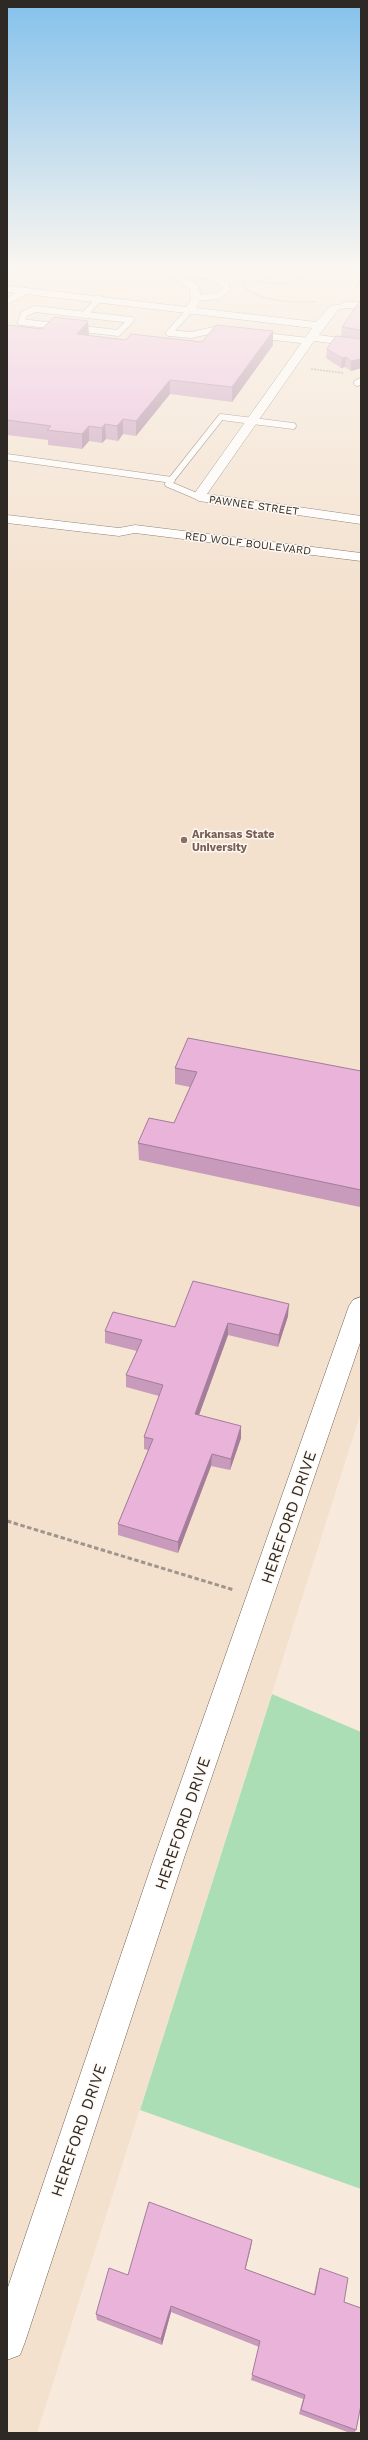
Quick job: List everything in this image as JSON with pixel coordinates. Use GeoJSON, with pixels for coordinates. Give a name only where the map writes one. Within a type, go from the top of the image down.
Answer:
{"type":"FeatureCollection","features":[{"type":"Feature","properties":{"kind":"main road","name":"PAWNEE STREET"},"geometry":{"type":"LineString","coordinates":[[280,382],[199,497],[361,520]]}},
{"type":"Feature","properties":{"kind":"main road","name":"RED WOLF BOULEVARD"},"geometry":{"type":"LineString","coordinates":[[7,509],[124,522],[135,529]]}},
{"type":"Feature","properties":{"kind":"main road","name":"RED WOLF BOULEVARD"},"geometry":{"type":"LineString","coordinates":[[7,519],[119,532],[135,529],[361,557]]}},
{"type":"Feature","properties":{"kind":"main road","name":"HEREFORD DRIVE"},"geometry":{"type":"LineString","coordinates":[[7,2342],[169,1858],[361,1306]]}},
{"type":"Feature","properties":{"kind":"lane"},"geometry":{"type":"LineString","coordinates":[[199,497],[168,484],[221,417],[293,426]]}},
{"type":"Feature","properties":{"kind":"lane"},"geometry":{"type":"LineString","coordinates":[[7,457],[172,480]]}},
{"type":"Feature","properties":{"kind":"path"},"geometry":{"type":"LineString","coordinates":[[7,1521],[260,1597]]}},
{"type":"Feature","properties":{"kind":"shaded area","name":"Arkansas State University"},"geometry":{"type":"Polygon","coordinates":[[[7,382],[361,382],[361,1412],[37,2433],[7,2433],[7,382]]]}},
{"type":"Feature","properties":{"kind":"green space"},"geometry":{"type":"Polygon","coordinates":[[[272,1694],[361,1732],[361,2189],[140,2110],[272,1694]]]}},
{"type":"Feature","properties":{"kind":"building"},"geometry":{"type":"Polygon","coordinates":[[[7,382],[168,382],[136,421],[123,419],[117,426],[105,424],[102,428],[89,426],[82,434],[47,430],[51,426],[7,420],[7,382]]]}},
{"type":"Feature","properties":{"kind":"building"},"geometry":{"type":"Polygon","coordinates":[[[187,382],[236,382],[232,387],[187,382]]]}},
{"type":"Feature","properties":{"kind":"building"},"geometry":{"type":"Polygon","coordinates":[[[188,1038],[361,1071],[361,1190],[138,1143],[149,1118],[174,1123],[197,1072],[175,1068],[188,1038]]]}},
{"type":"Feature","properties":{"kind":"building"},"geometry":{"type":"Polygon","coordinates":[[[193,1281],[289,1304],[279,1335],[228,1323],[195,1414],[241,1426],[231,1459],[212,1454],[178,1542],[118,1524],[153,1439],[144,1437],[163,1385],[126,1375],[142,1340],[105,1331],[113,1312],[175,1327],[193,1281]]]}},
{"type":"Feature","properties":{"kind":"building"},"geometry":{"type":"Polygon","coordinates":[[[149,2202],[252,2240],[245,2269],[315,2295],[320,2268],[348,2278],[344,2302],[361,2308],[361,2405],[356,2430],[301,2410],[305,2395],[252,2375],[260,2341],[171,2306],[161,2339],[96,2314],[109,2268],[128,2275],[149,2202]]]}},
{"type":"Feature","properties":{"kind":"place","name":"Arkansas State University"},"geometry":{"type":"Point","coordinates":[184,840]}}]}
